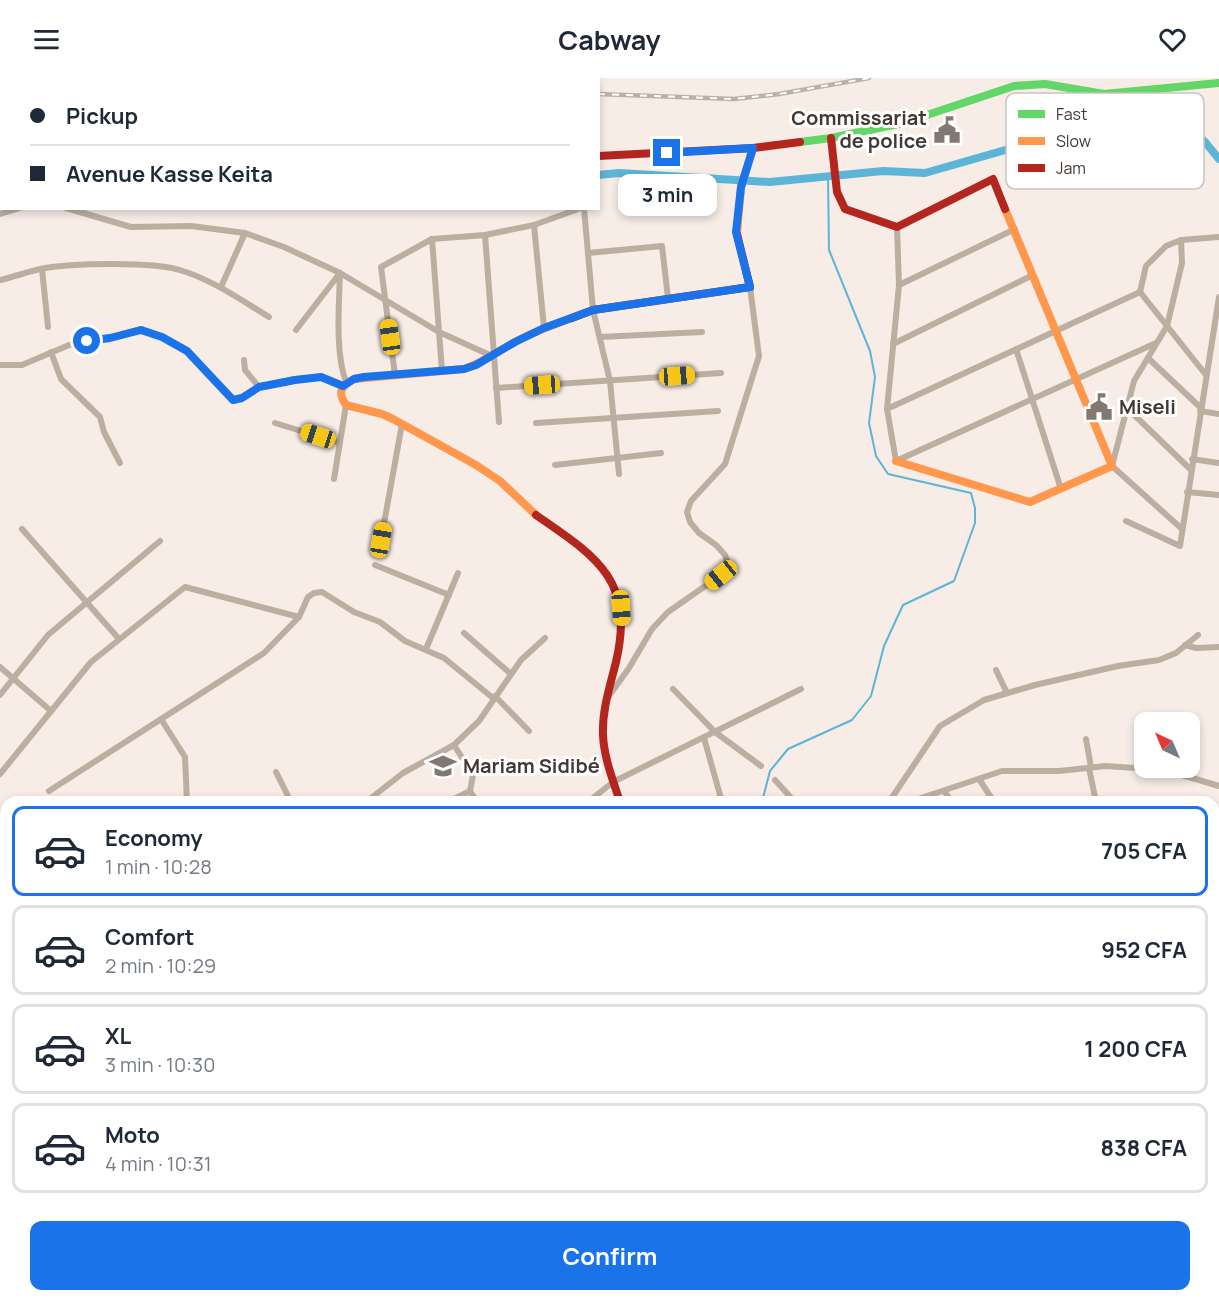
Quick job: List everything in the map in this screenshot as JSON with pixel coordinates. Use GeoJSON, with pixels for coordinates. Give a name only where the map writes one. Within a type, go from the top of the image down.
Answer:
{"type":"FeatureCollection","features":[{"type":"Feature","properties":{"kind":"street"},"geometry":{"type":"LineString","coordinates":[[1114,93],[1219,82]]}},
{"type":"Feature","properties":{"kind":"street"},"geometry":{"type":"LineString","coordinates":[[600,156],[753,148],[831,138],[903,123],[1014,86],[1045,84],[1098,93]]}},
{"type":"Feature","properties":{"kind":"street"},"geometry":{"type":"LineString","coordinates":[[831,138],[837,192],[845,209],[897,227],[993,179],[1112,466],[1182,530]]}},
{"type":"Feature","properties":{"kind":"street"},"geometry":{"type":"LineString","coordinates":[[607,697],[629,668],[652,629],[668,612],[721,575],[728,564],[725,555],[717,545],[699,533],[690,522],[687,512],[690,501],[725,464],[759,356],[750,287],[736,232],[741,187],[753,148]]}},
{"type":"Feature","properties":{"kind":"street"},"geometry":{"type":"LineString","coordinates":[[73,210],[131,226],[191,226],[245,233],[309,257],[439,332],[493,355]]}},
{"type":"Feature","properties":{"kind":"street"},"geometry":{"type":"LineString","coordinates":[[395,375],[381,267],[432,240],[485,235],[534,225],[576,210]]}},
{"type":"Feature","properties":{"kind":"street"},"geometry":{"type":"LineString","coordinates":[[582,210],[593,310],[610,381],[619,474]]}},
{"type":"Feature","properties":{"kind":"street"},"geometry":{"type":"LineString","coordinates":[[534,225],[544,328]]}},
{"type":"Feature","properties":{"kind":"street"},"geometry":{"type":"LineString","coordinates":[[896,461],[887,409],[899,285],[897,227]]}},
{"type":"Feature","properties":{"kind":"street"},"geometry":{"type":"LineString","coordinates":[[899,285],[1015,229]]}},
{"type":"Feature","properties":{"kind":"street"},"geometry":{"type":"LineString","coordinates":[[221,287],[245,233]]}},
{"type":"Feature","properties":{"kind":"street"},"geometry":{"type":"LineString","coordinates":[[485,235],[499,422]]}},
{"type":"Feature","properties":{"kind":"street"},"geometry":{"type":"LineString","coordinates":[[1140,292],[1146,266],[1166,246],[1180,240],[1219,237]]}},
{"type":"Feature","properties":{"kind":"street"},"geometry":{"type":"LineString","coordinates":[[432,240],[442,371]]}},
{"type":"Feature","properties":{"kind":"street"},"geometry":{"type":"LineString","coordinates":[[1112,466],[1134,381],[1167,326],[1182,263],[1180,240]]}},
{"type":"Feature","properties":{"kind":"street"},"geometry":{"type":"LineString","coordinates":[[588,253],[662,246],[668,298]]}},
{"type":"Feature","properties":{"kind":"street"},"geometry":{"type":"LineString","coordinates":[[0,280],[42,269],[142,265],[182,270],[221,287],[269,317]]}},
{"type":"Feature","properties":{"kind":"street"},"geometry":{"type":"LineString","coordinates":[[42,269],[48,327]]}},
{"type":"Feature","properties":{"kind":"street"},"geometry":{"type":"LineString","coordinates":[[296,330],[340,273]]}},
{"type":"Feature","properties":{"kind":"street"},"geometry":{"type":"LineString","coordinates":[[340,273],[341,369],[345,384]]}},
{"type":"Feature","properties":{"kind":"street"},"geometry":{"type":"LineString","coordinates":[[893,344],[1033,275]]}},
{"type":"Feature","properties":{"kind":"street"},"geometry":{"type":"LineString","coordinates":[[618,796],[606,756],[603,735],[607,697],[619,649],[622,624],[621,608],[611,578],[578,543],[534,513],[500,481],[476,465],[382,414],[346,405],[341,398],[340,390],[345,384],[364,377],[464,369],[476,365],[544,328],[593,310],[750,287]]}},
{"type":"Feature","properties":{"kind":"street"},"geometry":{"type":"LineString","coordinates":[[1140,292],[1206,375]]}},
{"type":"Feature","properties":{"kind":"street"},"geometry":{"type":"LineString","coordinates":[[887,409],[1140,292]]}},
{"type":"Feature","properties":{"kind":"street"},"geometry":{"type":"LineString","coordinates":[[1126,521],[1180,546],[1190,470],[1219,297]]}},
{"type":"Feature","properties":{"kind":"street"},"geometry":{"type":"LineString","coordinates":[[0,365],[22,365],[69,345],[141,330],[162,337],[187,351],[233,400],[242,398],[259,387],[295,380],[321,377],[345,384]]}},
{"type":"Feature","properties":{"kind":"street"},"geometry":{"type":"LineString","coordinates":[[600,338],[702,332]]}},
{"type":"Feature","properties":{"kind":"street"},"geometry":{"type":"LineString","coordinates":[[896,461],[1156,343]]}},
{"type":"Feature","properties":{"kind":"street"},"geometry":{"type":"LineString","coordinates":[[1016,349],[1061,489]]}},
{"type":"Feature","properties":{"kind":"street"},"geometry":{"type":"LineString","coordinates":[[51,352],[61,379],[100,417],[104,432],[120,463]]}},
{"type":"Feature","properties":{"kind":"street"},"geometry":{"type":"LineString","coordinates":[[1148,358],[1200,409],[1219,414]]}},
{"type":"Feature","properties":{"kind":"street"},"geometry":{"type":"LineString","coordinates":[[244,360],[245,370],[259,387]]}},
{"type":"Feature","properties":{"kind":"street"},"geometry":{"type":"LineString","coordinates":[[496,388],[721,373]]}},
{"type":"Feature","properties":{"kind":"street"},"geometry":{"type":"LineString","coordinates":[[334,480],[346,405]]}},
{"type":"Feature","properties":{"kind":"street"},"geometry":{"type":"LineString","coordinates":[[1127,408],[1190,470]]}},
{"type":"Feature","properties":{"kind":"street"},"geometry":{"type":"LineString","coordinates":[[537,423],[718,411]]}},
{"type":"Feature","properties":{"kind":"street"},"geometry":{"type":"LineString","coordinates":[[275,423],[340,443]]}},
{"type":"Feature","properties":{"kind":"street"},"geometry":{"type":"LineString","coordinates":[[381,540],[402,424]]}},
{"type":"Feature","properties":{"kind":"street"},"geometry":{"type":"LineString","coordinates":[[555,465],[661,453]]}},
{"type":"Feature","properties":{"kind":"street"},"geometry":{"type":"LineString","coordinates":[[1192,459],[1219,463]]}},
{"type":"Feature","properties":{"kind":"street"},"geometry":{"type":"LineString","coordinates":[[896,461],[1030,502],[1112,466]]}},
{"type":"Feature","properties":{"kind":"street"},"geometry":{"type":"LineString","coordinates":[[1187,492],[1219,495]]}},
{"type":"Feature","properties":{"kind":"street"},"geometry":{"type":"LineString","coordinates":[[22,529],[119,639]]}},
{"type":"Feature","properties":{"kind":"street"},"geometry":{"type":"LineString","coordinates":[[0,695],[48,635],[160,541]]}},
{"type":"Feature","properties":{"kind":"street"},"geometry":{"type":"LineString","coordinates":[[375,565],[449,595]]}},
{"type":"Feature","properties":{"kind":"street"},"geometry":{"type":"LineString","coordinates":[[426,650],[458,573]]}},
{"type":"Feature","properties":{"kind":"street"},"geometry":{"type":"LineString","coordinates":[[0,774],[91,662],[185,587],[299,616]]}},
{"type":"Feature","properties":{"kind":"street"},"geometry":{"type":"LineString","coordinates":[[50,790],[264,653],[299,616],[308,597],[322,592],[354,612],[380,622],[405,641],[444,658],[494,697],[530,731]]}},
{"type":"Feature","properties":{"kind":"street"},"geometry":{"type":"LineString","coordinates":[[464,633],[511,674]]}},
{"type":"Feature","properties":{"kind":"street"},"geometry":{"type":"LineString","coordinates":[[893,796],[940,726],[984,700],[1107,669],[1159,660],[1176,652],[1198,635]]}},
{"type":"Feature","properties":{"kind":"street"},"geometry":{"type":"LineString","coordinates":[[374,796],[403,773],[454,745],[479,721],[521,660],[545,638]]}},
{"type":"Feature","properties":{"kind":"street"},"geometry":{"type":"LineString","coordinates":[[1185,645],[1196,648],[1219,647]]}},
{"type":"Feature","properties":{"kind":"street"},"geometry":{"type":"LineString","coordinates":[[0,667],[51,711]]}},
{"type":"Feature","properties":{"kind":"street"},"geometry":{"type":"LineString","coordinates":[[996,670],[1007,693]]}},
{"type":"Feature","properties":{"kind":"street"},"geometry":{"type":"LineString","coordinates":[[673,689],[715,732],[760,766]]}},
{"type":"Feature","properties":{"kind":"street"},"geometry":{"type":"LineString","coordinates":[[596,796],[613,782],[801,689]]}},
{"type":"Feature","properties":{"kind":"street"},"geometry":{"type":"LineString","coordinates":[[161,719],[185,757],[187,796]]}},
{"type":"Feature","properties":{"kind":"street"},"geometry":{"type":"LineString","coordinates":[[704,738],[720,796]]}},
{"type":"Feature","properties":{"kind":"street"},"geometry":{"type":"LineString","coordinates":[[1086,739],[1095,796]]}},
{"type":"Feature","properties":{"kind":"street"},"geometry":{"type":"LineString","coordinates":[[454,745],[473,775],[470,791],[473,796]]}},
{"type":"Feature","properties":{"kind":"street"},"geometry":{"type":"LineString","coordinates":[[928,796],[1002,771],[1059,771],[1106,766],[1165,770],[1219,786]]}},
{"type":"Feature","properties":{"kind":"street"},"geometry":{"type":"LineString","coordinates":[[276,772],[288,796]]}},
{"type":"Feature","properties":{"kind":"street"},"geometry":{"type":"LineString","coordinates":[[979,779],[990,796]]}},
{"type":"Feature","properties":{"kind":"street"},"geometry":{"type":"LineString","coordinates":[[775,780],[790,796]]}},
{"type":"Feature","properties":{"kind":"street"},"geometry":{"type":"LineString","coordinates":[[460,796],[470,791]]}},
{"type":"Feature","properties":{"kind":"street"},"geometry":{"type":"LineString","coordinates":[[944,791],[948,796]]}},
{"type":"Feature","properties":{"kind":"waterway"},"geometry":{"type":"LineString","coordinates":[[1204,141],[1219,159]]}},
{"type":"Feature","properties":{"kind":"waterway"},"geometry":{"type":"LineString","coordinates":[[600,175],[619,173],[770,182],[883,171],[925,173],[1006,150]]}},
{"type":"Feature","properties":{"kind":"waterway"},"geometry":{"type":"LineString","coordinates":[[764,796],[770,771],[788,749],[852,720],[871,696],[884,646],[903,605],[954,581],[975,523],[975,508],[971,493],[888,474],[876,456],[869,423],[875,377],[870,351],[829,250],[828,177]]}},
{"type":"Feature","properties":{"kind":"railway"},"geometry":{"type":"LineString","coordinates":[[600,94],[734,99],[779,94],[869,78]]}},
{"type":"Feature","properties":{"kind":"traffic: fast"},"geometry":{"type":"LineString","coordinates":[[1114,93],[1219,83]]}},
{"type":"Feature","properties":{"kind":"traffic: fast"},"geometry":{"type":"LineString","coordinates":[[800,142],[903,123],[1014,86],[1045,84],[1098,93]]}},
{"type":"Feature","properties":{"kind":"traffic: slow"},"geometry":{"type":"LineString","coordinates":[[737,234],[741,187],[753,148]]}},
{"type":"Feature","properties":{"kind":"traffic: slow"},"geometry":{"type":"LineString","coordinates":[[896,461],[1030,502],[1112,466],[1005,209]]}},
{"type":"Feature","properties":{"kind":"traffic: slow"},"geometry":{"type":"LineString","coordinates":[[536,515],[500,481],[476,465],[393,419],[346,405],[341,393],[343,387],[354,379],[464,369],[529,335],[572,318]]}},
{"type":"Feature","properties":{"kind":"traffic: jam"},"geometry":{"type":"LineString","coordinates":[[831,138],[837,192],[845,209],[897,227],[993,179],[1005,209]]}},
{"type":"Feature","properties":{"kind":"traffic: jam"},"geometry":{"type":"LineString","coordinates":[[600,156],[753,148],[800,142]]}},
{"type":"Feature","properties":{"kind":"traffic: jam"},"geometry":{"type":"LineString","coordinates":[[572,318],[593,310],[750,287],[737,234]]}},
{"type":"Feature","properties":{"kind":"traffic: jam"},"geometry":{"type":"LineString","coordinates":[[536,515],[593,558],[606,574],[615,591],[620,610],[621,634],[605,707],[603,735],[607,761],[618,796]]}},
{"type":"Feature","properties":{"kind":"place","name":"Commissariat de police"},"geometry":{"type":"Point","coordinates":[947,130]}},
{"type":"Feature","properties":{"kind":"place","name":"Miseli"},"geometry":{"type":"Point","coordinates":[1099,407]}},
{"type":"Feature","properties":{"kind":"place","name":"Mariam Sidibé"},"geometry":{"type":"Point","coordinates":[443,766]}},
{"type":"Feature","properties":{"kind":"route"},"geometry":{"type":"LineString","coordinates":[[87,341],[141,330],[162,337],[187,351],[233,400],[242,398],[259,387],[295,380],[321,377],[343,386],[346,382],[364,377],[464,369],[476,365],[544,328],[593,310],[750,287],[736,232],[741,187],[753,148],[667,153]]}}]}
